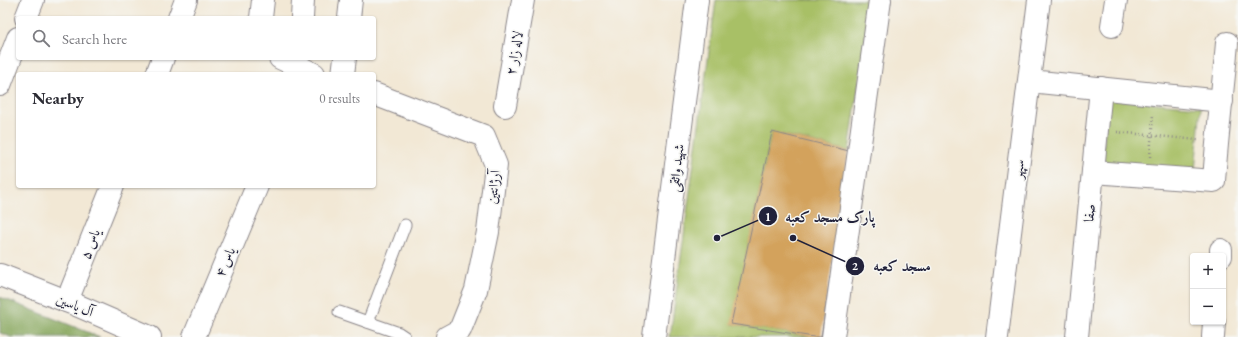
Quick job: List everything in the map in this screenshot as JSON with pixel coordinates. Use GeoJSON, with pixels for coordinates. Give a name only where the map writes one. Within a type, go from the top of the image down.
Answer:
{"type":"FeatureCollection","features":[{"type":"Feature","properties":{"kind":"street"},"geometry":{"type":"LineString","coordinates":[[27,16],[33,0]]}},
{"type":"Feature","properties":{"kind":"street"},"geometry":{"type":"LineString","coordinates":[[180,16],[186,0]]}},
{"type":"Feature","properties":{"kind":"street"},"geometry":{"type":"LineString","coordinates":[[261,16],[263,0]]}},
{"type":"Feature","properties":{"kind":"street"},"geometry":{"type":"LineString","coordinates":[[302,16],[303,0]]}},
{"type":"Feature","properties":{"kind":"street"},"geometry":{"type":"LineString","coordinates":[[349,16],[351,0]]}},
{"type":"Feature","properties":{"kind":"street","name":"لاله زار ۲"},"geometry":{"type":"LineString","coordinates":[[505,106],[522,0]]}},
{"type":"Feature","properties":{"kind":"street","name":"شهید واثقی"},"geometry":{"type":"LineString","coordinates":[[654,337],[697,0]]}},
{"type":"Feature","properties":{"kind":"street"},"geometry":{"type":"LineString","coordinates":[[832,337],[880,0]]}},
{"type":"Feature","properties":{"kind":"street","name":"سپهر"},"geometry":{"type":"LineString","coordinates":[[997,337],[1039,0]]}},
{"type":"Feature","properties":{"kind":"street"},"geometry":{"type":"LineString","coordinates":[[1112,26],[1116,0]]}},
{"type":"Feature","properties":{"kind":"street"},"geometry":{"type":"LineString","coordinates":[[0,85],[16,43]]}},
{"type":"Feature","properties":{"kind":"street"},"geometry":{"type":"LineString","coordinates":[[1093,172],[1214,181],[1216,144],[1222,101],[1227,43]]}},
{"type":"Feature","properties":{"kind":"street"},"geometry":{"type":"LineString","coordinates":[[158,72],[162,60]]}},
{"type":"Feature","properties":{"kind":"street"},"geometry":{"type":"LineString","coordinates":[[285,60],[310,70]]}},
{"type":"Feature","properties":{"kind":"street"},"geometry":{"type":"LineString","coordinates":[[343,72],[345,60]]}},
{"type":"Feature","properties":{"kind":"street"},"geometry":{"type":"LineString","coordinates":[[1030,81],[1222,101]]}},
{"type":"Feature","properties":{"kind":"street","name":"صفا"},"geometry":{"type":"LineString","coordinates":[[1077,337],[1101,88]]}},
{"type":"Feature","properties":{"kind":"street","name":"آرژانتین"},"geometry":{"type":"LineString","coordinates":[[376,95],[484,136],[496,165],[488,232],[479,276],[476,290],[460,335]]}},
{"type":"Feature","properties":{"kind":"street","name":"یاس ۵"},"geometry":{"type":"LineString","coordinates":[[67,301],[112,188]]}},
{"type":"Feature","properties":{"kind":"street","name":"یاس ۴"},"geometry":{"type":"LineString","coordinates":[[194,337],[256,188]]}},
{"type":"Feature","properties":{"kind":"street","name":"آل یاسین"},"geometry":{"type":"LineString","coordinates":[[0,276],[67,301],[150,337]]}},
{"type":"Feature","properties":{"kind":"street"},"geometry":{"type":"LineString","coordinates":[[1213,337],[1214,325]]}},
{"type":"Feature","properties":{"kind":"lane"},"geometry":{"type":"LineString","coordinates":[[368,322],[404,225]]}},
{"type":"Feature","properties":{"kind":"lane"},"geometry":{"type":"LineString","coordinates":[[339,312],[399,333],[405,337]]}},
{"type":"Feature","properties":{"kind":"path"},"geometry":{"type":"LineString","coordinates":[[1149,159],[1154,110]]}},
{"type":"Feature","properties":{"kind":"path"},"geometry":{"type":"LineString","coordinates":[[1113,132],[1198,140]]}},
{"type":"Feature","properties":{"kind":"green space"},"geometry":{"type":"Polygon","coordinates":[[[716,0],[871,0],[849,151],[772,132],[732,324],[814,337],[670,337],[716,0]]]}},
{"type":"Feature","properties":{"kind":"green space"},"geometry":{"type":"Polygon","coordinates":[[[1108,99],[1201,107],[1195,171],[1102,163],[1108,99]]]}},
{"type":"Feature","properties":{"kind":"green space"},"geometry":{"type":"Polygon","coordinates":[[[0,297],[100,337],[11,337],[0,333],[0,297]]]}},
{"type":"Feature","properties":{"kind":"building"},"geometry":{"type":"Polygon","coordinates":[[[772,132],[849,151],[821,337],[731,324],[772,132]]]}},
{"type":"Feature","properties":{"kind":"place","name":"پارک مسجد کعبه"},"geometry":{"type":"Point","coordinates":[717,238]}},
{"type":"Feature","properties":{"kind":"place","name":"مسجد کعبه"},"geometry":{"type":"Point","coordinates":[793,238]}}]}
